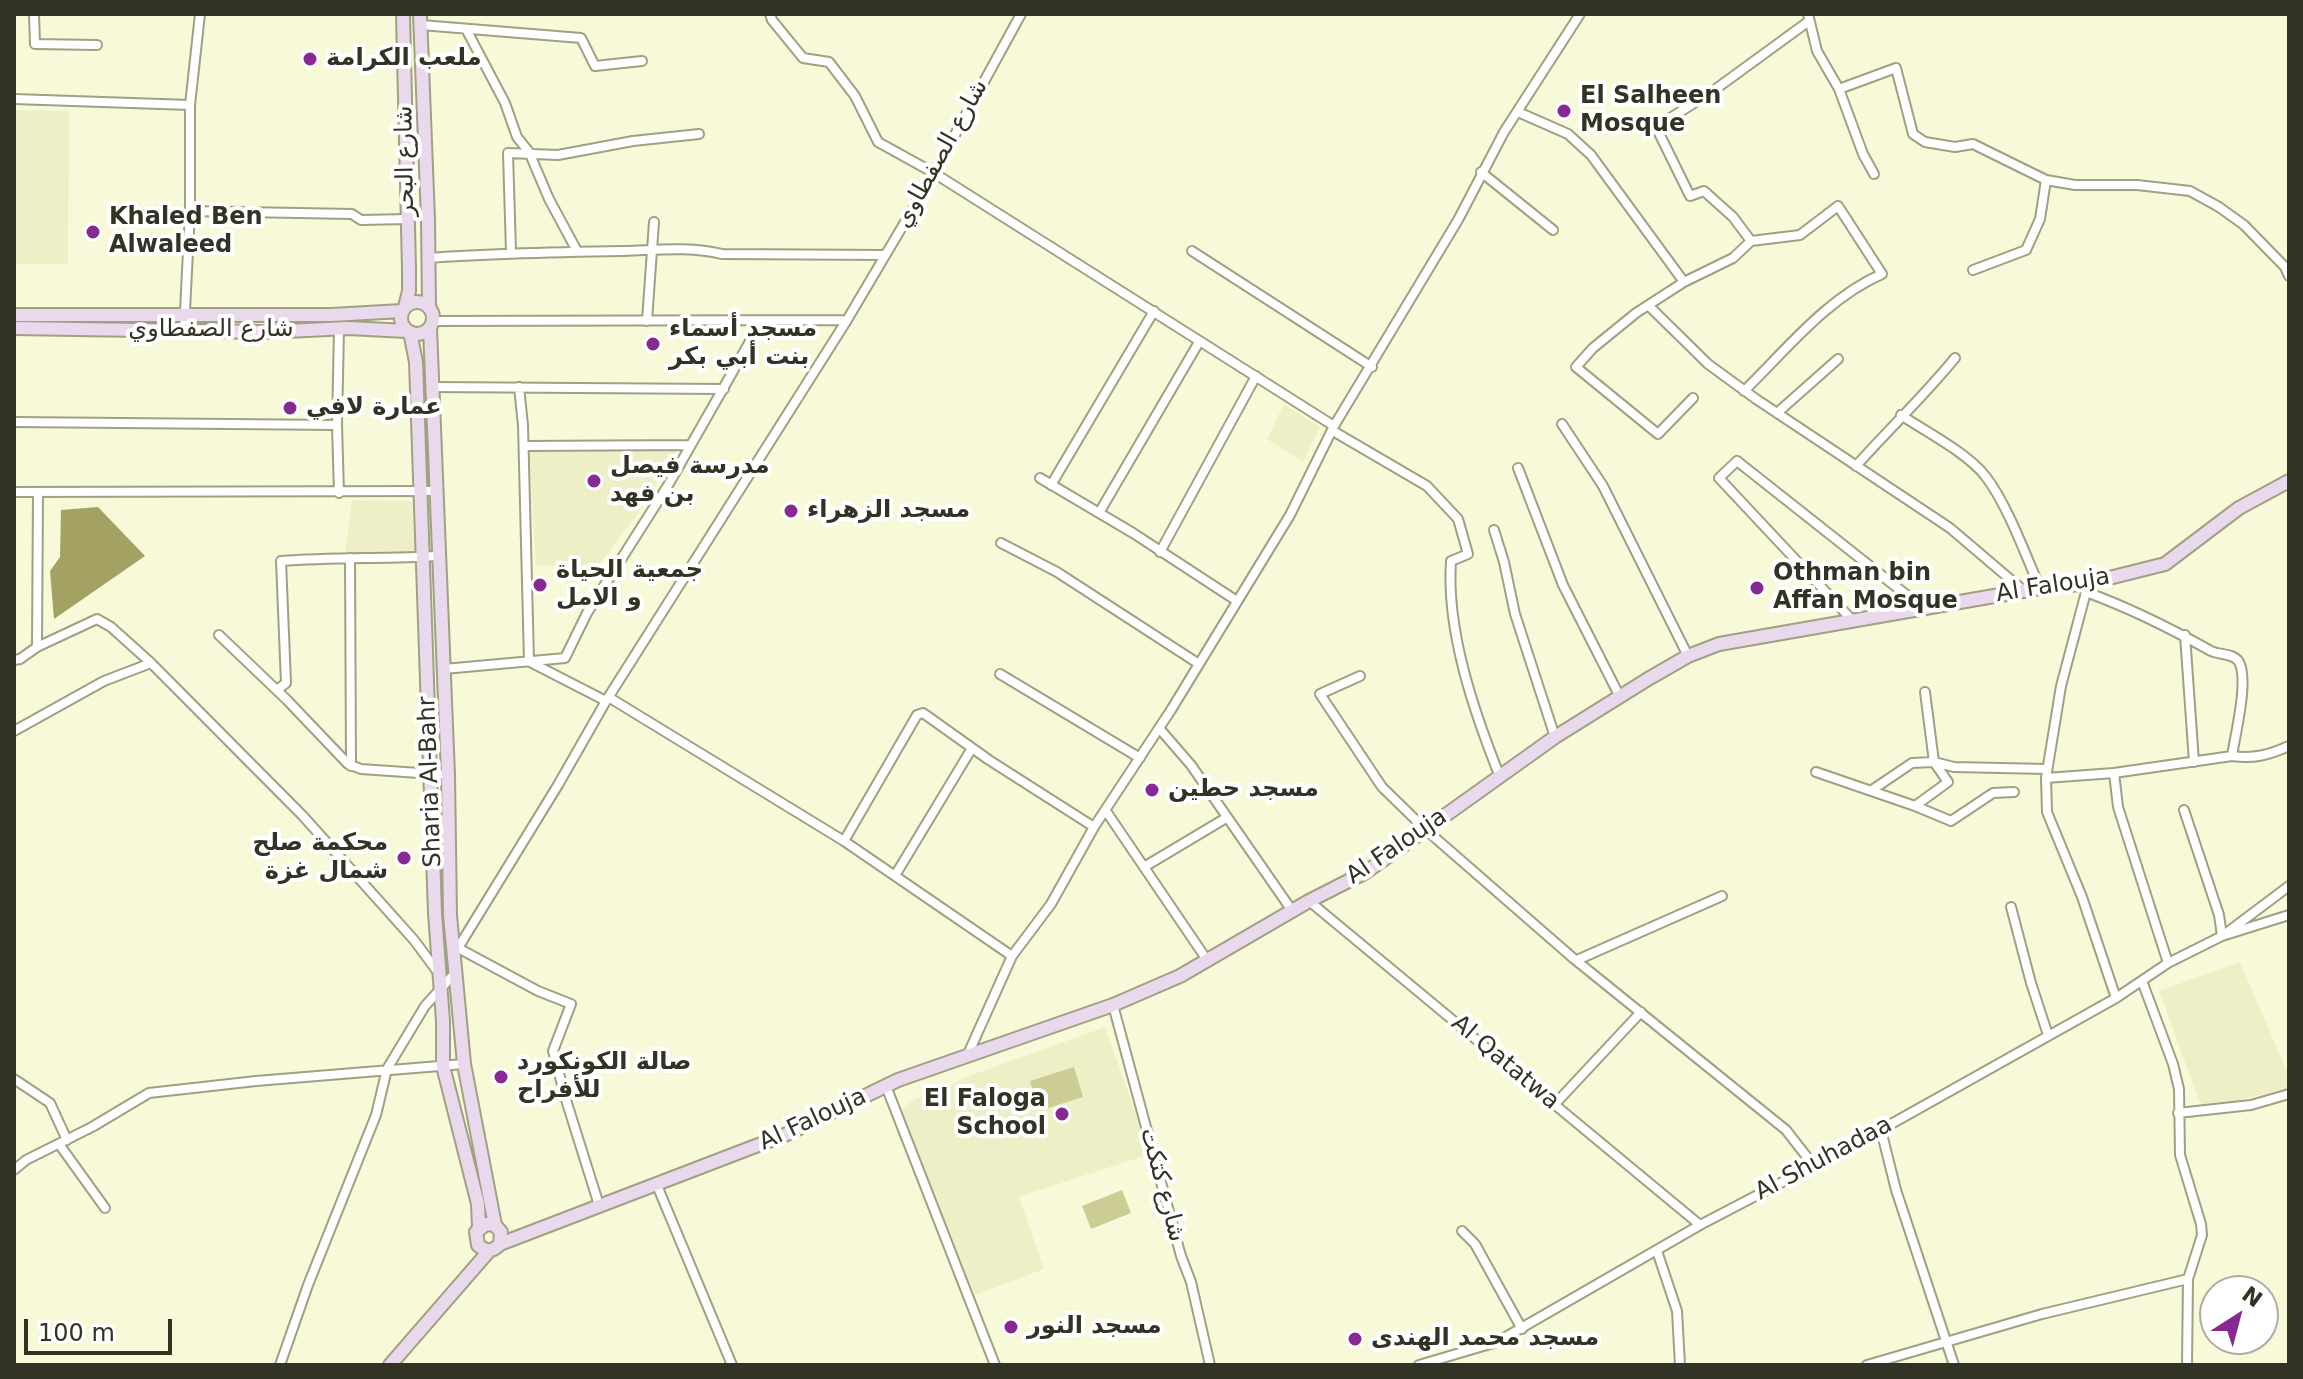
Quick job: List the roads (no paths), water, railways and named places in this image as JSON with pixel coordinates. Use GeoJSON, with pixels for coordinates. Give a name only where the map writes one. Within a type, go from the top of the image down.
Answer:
{"type":"FeatureCollection","features":[{"type":"Feature","properties":{"kind":"main road","name":"شارع البحر"},"geometry":{"type":"LineString","coordinates":[[403,14],[409,291],[403,309]]}},
{"type":"Feature","properties":{"kind":"main road","name":"شارع البحر"},"geometry":{"type":"LineString","coordinates":[[421,20],[429,306]]}},
{"type":"Feature","properties":{"kind":"main road"},"geometry":{"type":"LineString","coordinates":[[414,302],[429,306],[432,325],[417,334],[408,331],[401,322],[403,309],[414,302]]}},
{"type":"Feature","properties":{"kind":"main road","name":"شارع الصفطاوي"},"geometry":{"type":"LineString","coordinates":[[14,315],[331,315],[403,309]]}},
{"type":"Feature","properties":{"kind":"main road","name":"Sharia Al-Bahr"},"geometry":{"type":"LineString","coordinates":[[432,325],[430,387],[444,669],[450,915],[464,1064],[478,1130],[486,1191],[495,1225]]}},
{"type":"Feature","properties":{"kind":"main road","name":"شارع الصفطاوي"},"geometry":{"type":"LineString","coordinates":[[14,328],[408,331]]}},
{"type":"Feature","properties":{"kind":"main road","name":"Sharia Al-Bahr"},"geometry":{"type":"LineString","coordinates":[[408,331],[416,362],[443,1066],[476,1191],[479,1228]]}},
{"type":"Feature","properties":{"kind":"main road","name":"Al Falouja"},"geometry":{"type":"LineString","coordinates":[[495,1248],[787,1134],[886,1086],[968,1054],[1113,1005],[1180,976],[1309,901],[1366,872],[1555,737],[1688,656],[1719,644],[1923,608],[2040,588],[2088,587],[2165,564],[2239,508],[2289,481]]}},
{"type":"Feature","properties":{"kind":"main road"},"geometry":{"type":"LineString","coordinates":[[390,1365],[495,1248],[502,1236],[495,1225],[486,1224],[479,1228],[476,1241],[481,1248],[495,1248]]}},
{"type":"Feature","properties":{"kind":"street"},"geometry":{"type":"LineString","coordinates":[[34,14],[35,44],[97,45]]}},
{"type":"Feature","properties":{"kind":"street"},"geometry":{"type":"LineString","coordinates":[[184,331],[190,211],[190,105],[200,14]]}},
{"type":"Feature","properties":{"kind":"street"},"geometry":{"type":"LineString","coordinates":[[770,14],[803,58],[829,62],[855,96],[878,142],[934,173],[1427,486],[1458,519],[1468,554],[1451,561],[1450,596],[1480,727],[1500,777]]}},
{"type":"Feature","properties":{"kind":"street","name":"شارع الصفطاوي"},"geometry":{"type":"LineString","coordinates":[[455,947],[847,320],[934,173],[1021,14]]}},
{"type":"Feature","properties":{"kind":"street"},"geometry":{"type":"LineString","coordinates":[[968,1054],[1012,956],[1051,904],[1094,827],[1290,515],[1334,428],[1458,220],[1481,172],[1580,14]]}},
{"type":"Feature","properties":{"kind":"street"},"geometry":{"type":"LineString","coordinates":[[1751,241],[1733,217],[1704,191],[1690,196],[1656,127],[1713,91],[1809,18],[1817,51],[1839,89],[1863,154],[1874,174]]}},
{"type":"Feature","properties":{"kind":"street"},"geometry":{"type":"LineString","coordinates":[[421,20],[466,29],[581,38],[595,66],[642,61]]}},
{"type":"Feature","properties":{"kind":"street"},"geometry":{"type":"LineString","coordinates":[[466,29],[505,103],[517,137],[529,152],[549,199],[577,251]]}},
{"type":"Feature","properties":{"kind":"street"},"geometry":{"type":"LineString","coordinates":[[1839,89],[1896,68],[1913,134],[1925,142],[1955,147],[1973,144],[2046,180],[2075,185],[2137,185],[2190,191],[2244,225],[2285,267],[2289,276]]}},
{"type":"Feature","properties":{"kind":"street"},"geometry":{"type":"LineString","coordinates":[[14,99],[190,105]]}},
{"type":"Feature","properties":{"kind":"street"},"geometry":{"type":"LineString","coordinates":[[1518,112],[1568,134],[1591,155],[1684,282]]}},
{"type":"Feature","properties":{"kind":"street"},"geometry":{"type":"LineString","coordinates":[[511,252],[508,153],[558,155],[633,141],[699,134]]}},
{"type":"Feature","properties":{"kind":"street"},"geometry":{"type":"LineString","coordinates":[[1481,172],[1553,230]]}},
{"type":"Feature","properties":{"kind":"street"},"geometry":{"type":"LineString","coordinates":[[1973,270],[2026,250],[2040,219],[2046,180]]}},
{"type":"Feature","properties":{"kind":"street"},"geometry":{"type":"LineString","coordinates":[[1693,398],[1658,434],[1576,367],[1593,348],[1684,282],[1733,258],[1751,241],[1800,235],[1838,206],[1882,274],[1847,293],[1744,391]]}},
{"type":"Feature","properties":{"kind":"street"},"geometry":{"type":"LineString","coordinates":[[190,211],[352,214],[361,220],[408,219]]}},
{"type":"Feature","properties":{"kind":"street"},"geometry":{"type":"LineString","coordinates":[[647,321],[654,222]]}},
{"type":"Feature","properties":{"kind":"street"},"geometry":{"type":"LineString","coordinates":[[428,258],[511,252],[628,251],[653,247],[722,254],[885,255]]}},
{"type":"Feature","properties":{"kind":"street"},"geometry":{"type":"LineString","coordinates":[[1192,251],[1372,367]]}},
{"type":"Feature","properties":{"kind":"street"},"geometry":{"type":"LineString","coordinates":[[1649,306],[1708,364],[1950,528],[2024,591]]}},
{"type":"Feature","properties":{"kind":"street"},"geometry":{"type":"LineString","coordinates":[[1051,485],[1154,311]]}},
{"type":"Feature","properties":{"kind":"street"},"geometry":{"type":"LineString","coordinates":[[432,325],[847,320]]}},
{"type":"Feature","properties":{"kind":"street"},"geometry":{"type":"LineString","coordinates":[[444,669],[565,658],[587,613],[724,389],[761,322]]}},
{"type":"Feature","properties":{"kind":"street"},"geometry":{"type":"LineString","coordinates":[[339,329],[339,493]]}},
{"type":"Feature","properties":{"kind":"street"},"geometry":{"type":"LineString","coordinates":[[1099,513],[1199,342]]}},
{"type":"Feature","properties":{"kind":"street"},"geometry":{"type":"LineString","coordinates":[[1856,466],[1955,358]]}},
{"type":"Feature","properties":{"kind":"street"},"geometry":{"type":"LineString","coordinates":[[1777,413],[1838,359]]}},
{"type":"Feature","properties":{"kind":"street"},"geometry":{"type":"LineString","coordinates":[[1160,552],[1256,376]]}},
{"type":"Feature","properties":{"kind":"street"},"geometry":{"type":"LineString","coordinates":[[430,387],[724,389]]}},
{"type":"Feature","properties":{"kind":"street"},"geometry":{"type":"LineString","coordinates":[[519,387],[524,446],[529,661]]}},
{"type":"Feature","properties":{"kind":"street"},"geometry":{"type":"LineString","coordinates":[[1901,415],[1963,456],[1986,476],[2011,522],[2040,588]]}},
{"type":"Feature","properties":{"kind":"street"},"geometry":{"type":"LineString","coordinates":[[14,422],[337,425]]}},
{"type":"Feature","properties":{"kind":"street"},"geometry":{"type":"LineString","coordinates":[[1562,424],[1603,486],[1688,656]]}},
{"type":"Feature","properties":{"kind":"street"},"geometry":{"type":"LineString","coordinates":[[524,446],[690,445]]}},
{"type":"Feature","properties":{"kind":"street"},"geometry":{"type":"LineString","coordinates":[[1853,621],[1719,478],[1737,461],[1923,608]]}},
{"type":"Feature","properties":{"kind":"street"},"geometry":{"type":"LineString","coordinates":[[1518,468],[1563,585],[1620,697]]}},
{"type":"Feature","properties":{"kind":"street"},"geometry":{"type":"LineString","coordinates":[[1040,478],[1237,601]]}},
{"type":"Feature","properties":{"kind":"street"},"geometry":{"type":"LineString","coordinates":[[14,492],[435,491]]}},
{"type":"Feature","properties":{"kind":"street"},"geometry":{"type":"LineString","coordinates":[[37,647],[38,493]]}},
{"type":"Feature","properties":{"kind":"street"},"geometry":{"type":"LineString","coordinates":[[1494,530],[1515,614],[1555,737]]}},
{"type":"Feature","properties":{"kind":"street"},"geometry":{"type":"LineString","coordinates":[[1001,543],[1057,572],[1199,664]]}},
{"type":"Feature","properties":{"kind":"street"},"geometry":{"type":"LineString","coordinates":[[277,690],[286,683],[281,561],[438,556]]}},
{"type":"Feature","properties":{"kind":"street"},"geometry":{"type":"LineString","coordinates":[[350,558],[351,766]]}},
{"type":"Feature","properties":{"kind":"street"},"geometry":{"type":"LineString","coordinates":[[2116,998],[2092,923],[2047,812],[2047,773],[2061,686],[2088,587],[2216,653],[2233,656],[2239,663],[2242,679],[2232,756]]}},
{"type":"Feature","properties":{"kind":"street"},"geometry":{"type":"LineString","coordinates":[[14,660],[97,619],[111,627],[151,663],[303,816],[414,940],[438,972]]}},
{"type":"Feature","properties":{"kind":"street"},"geometry":{"type":"LineString","coordinates":[[219,635],[351,766],[448,775]]}},
{"type":"Feature","properties":{"kind":"street"},"geometry":{"type":"LineString","coordinates":[[2185,635],[2194,762]]}},
{"type":"Feature","properties":{"kind":"street"},"geometry":{"type":"LineString","coordinates":[[529,661],[608,699],[844,841],[1012,956]]}},
{"type":"Feature","properties":{"kind":"street"},"geometry":{"type":"LineString","coordinates":[[14,731],[104,681],[151,663]]}},
{"type":"Feature","properties":{"kind":"street"},"geometry":{"type":"LineString","coordinates":[[1000,674],[1140,758]]}},
{"type":"Feature","properties":{"kind":"street"},"geometry":{"type":"LineString","coordinates":[[1360,676],[1320,694],[1382,787],[1425,829],[1577,960],[1786,1130],[1814,1166]]}},
{"type":"Feature","properties":{"kind":"street"},"geometry":{"type":"LineString","coordinates":[[1915,806],[1948,782],[1934,762],[1925,692]]}},
{"type":"Feature","properties":{"kind":"street"},"geometry":{"type":"LineString","coordinates":[[844,841],[917,715],[923,713],[1094,827]]}},
{"type":"Feature","properties":{"kind":"street"},"geometry":{"type":"LineString","coordinates":[[1159,728],[1191,765],[1293,912]]}},
{"type":"Feature","properties":{"kind":"street"},"geometry":{"type":"LineString","coordinates":[[1872,790],[1912,763],[1934,762],[1954,767],[2047,773],[2114,773],[2232,756],[2253,758],[2289,746]]}},
{"type":"Feature","properties":{"kind":"street"},"geometry":{"type":"LineString","coordinates":[[896,874],[972,748]]}},
{"type":"Feature","properties":{"kind":"street"},"geometry":{"type":"LineString","coordinates":[[1816,772],[1951,821],[1993,793],[2014,792]]}},
{"type":"Feature","properties":{"kind":"street"},"geometry":{"type":"LineString","coordinates":[[2114,773],[2118,807],[2168,963]]}},
{"type":"Feature","properties":{"kind":"street"},"geometry":{"type":"LineString","coordinates":[[2184,810],[2219,915],[2222,936]]}},
{"type":"Feature","properties":{"kind":"street"},"geometry":{"type":"LineString","coordinates":[[1106,811],[1207,960]]}},
{"type":"Feature","properties":{"kind":"street"},"geometry":{"type":"LineString","coordinates":[[1144,867],[1226,818]]}},
{"type":"Feature","properties":{"kind":"street"},"geometry":{"type":"LineString","coordinates":[[2222,936],[2289,886]]}},
{"type":"Feature","properties":{"kind":"street"},"geometry":{"type":"LineString","coordinates":[[1577,960],[1722,896]]}},
{"type":"Feature","properties":{"kind":"street","name":"Al Qatatwa"},"geometry":{"type":"LineString","coordinates":[[1309,901],[1700,1225]]}},
{"type":"Feature","properties":{"kind":"street"},"geometry":{"type":"LineString","coordinates":[[2011,907],[2048,1035]]}},
{"type":"Feature","properties":{"kind":"street"},"geometry":{"type":"LineString","coordinates":[[2222,936],[2289,915]]}},
{"type":"Feature","properties":{"kind":"street","name":"Al Shuhadaa"},"geometry":{"type":"LineString","coordinates":[[1419,1365],[1497,1342],[1522,1329],[1700,1225],[1881,1130],[2116,998],[2168,963],[2222,936]]}},
{"type":"Feature","properties":{"kind":"street"},"geometry":{"type":"LineString","coordinates":[[455,947],[538,991],[571,1004],[553,1051],[599,1205]]}},
{"type":"Feature","properties":{"kind":"street"},"geometry":{"type":"LineString","coordinates":[[280,1365],[308,1285],[376,1115],[387,1069],[439,988],[455,973]]}},
{"type":"Feature","properties":{"kind":"street"},"geometry":{"type":"LineString","coordinates":[[2142,981],[2173,1064],[2179,1089],[2180,1155],[2201,1224],[2202,1235],[2188,1279],[2187,1365]]}},
{"type":"Feature","properties":{"kind":"street","name":"شارع كتكت"},"geometry":{"type":"LineString","coordinates":[[1113,1005],[1181,1256],[1191,1282],[1210,1365]]}},
{"type":"Feature","properties":{"kind":"street"},"geometry":{"type":"LineString","coordinates":[[1555,1104],[1641,1012]]}},
{"type":"Feature","properties":{"kind":"street"},"geometry":{"type":"LineString","coordinates":[[14,1170],[26,1160],[149,1093],[464,1064]]}},
{"type":"Feature","properties":{"kind":"street"},"geometry":{"type":"LineString","coordinates":[[14,1079],[50,1103],[63,1142],[105,1208]]}},
{"type":"Feature","properties":{"kind":"street"},"geometry":{"type":"LineString","coordinates":[[886,1086],[995,1365]]}},
{"type":"Feature","properties":{"kind":"street"},"geometry":{"type":"LineString","coordinates":[[2178,1113],[2251,1105],[2289,1094]]}},
{"type":"Feature","properties":{"kind":"street"},"geometry":{"type":"LineString","coordinates":[[1881,1130],[1896,1190],[1954,1365]]}},
{"type":"Feature","properties":{"kind":"street"},"geometry":{"type":"LineString","coordinates":[[656,1183],[732,1365]]}},
{"type":"Feature","properties":{"kind":"street"},"geometry":{"type":"LineString","coordinates":[[1462,1231],[1475,1244],[1522,1329]]}},
{"type":"Feature","properties":{"kind":"street"},"geometry":{"type":"LineString","coordinates":[[1657,1251],[1677,1311],[1680,1365]]}},
{"type":"Feature","properties":{"kind":"street"},"geometry":{"type":"LineString","coordinates":[[1867,1365],[2042,1314],[2188,1279]]}},
{"type":"Feature","properties":{"kind":"place","name":"ملعب الكرامة"},"geometry":{"type":"Point","coordinates":[310,59]}},
{"type":"Feature","properties":{"kind":"place","name":"El Salheen Mosque"},"geometry":{"type":"Point","coordinates":[1564,111]}},
{"type":"Feature","properties":{"kind":"place","name":"Khaled Ben Alwaleed"},"geometry":{"type":"Point","coordinates":[93,232]}},
{"type":"Feature","properties":{"kind":"place","name":"مسجد أسماء بنت أبي بكر"},"geometry":{"type":"Point","coordinates":[653,344]}},
{"type":"Feature","properties":{"kind":"place","name":"عمارة لافي"},"geometry":{"type":"Point","coordinates":[290,408]}},
{"type":"Feature","properties":{"kind":"place","name":"مدرسة فيصل بن فهد"},"geometry":{"type":"Point","coordinates":[594,481]}},
{"type":"Feature","properties":{"kind":"place","name":"مسجد الزهراء"},"geometry":{"type":"Point","coordinates":[791,511]}},
{"type":"Feature","properties":{"kind":"place","name":"جمعية الحياة و الامل"},"geometry":{"type":"Point","coordinates":[540,585]}},
{"type":"Feature","properties":{"kind":"place","name":"Othman bin Affan Mosque"},"geometry":{"type":"Point","coordinates":[1757,588]}},
{"type":"Feature","properties":{"kind":"place","name":"مسجد حطين"},"geometry":{"type":"Point","coordinates":[1152,790]}},
{"type":"Feature","properties":{"kind":"place","name":"محكمة صلح شمال غزة"},"geometry":{"type":"Point","coordinates":[404,858]}},
{"type":"Feature","properties":{"kind":"place","name":"صالة الكونكورد للأفراح"},"geometry":{"type":"Point","coordinates":[501,1077]}},
{"type":"Feature","properties":{"kind":"place","name":"El Faloga School"},"geometry":{"type":"Point","coordinates":[1062,1114]}},
{"type":"Feature","properties":{"kind":"place","name":"مسجد النور"},"geometry":{"type":"Point","coordinates":[1011,1327]}},
{"type":"Feature","properties":{"kind":"place","name":"مسجد محمد الهندى"},"geometry":{"type":"Point","coordinates":[1355,1339]}}]}
